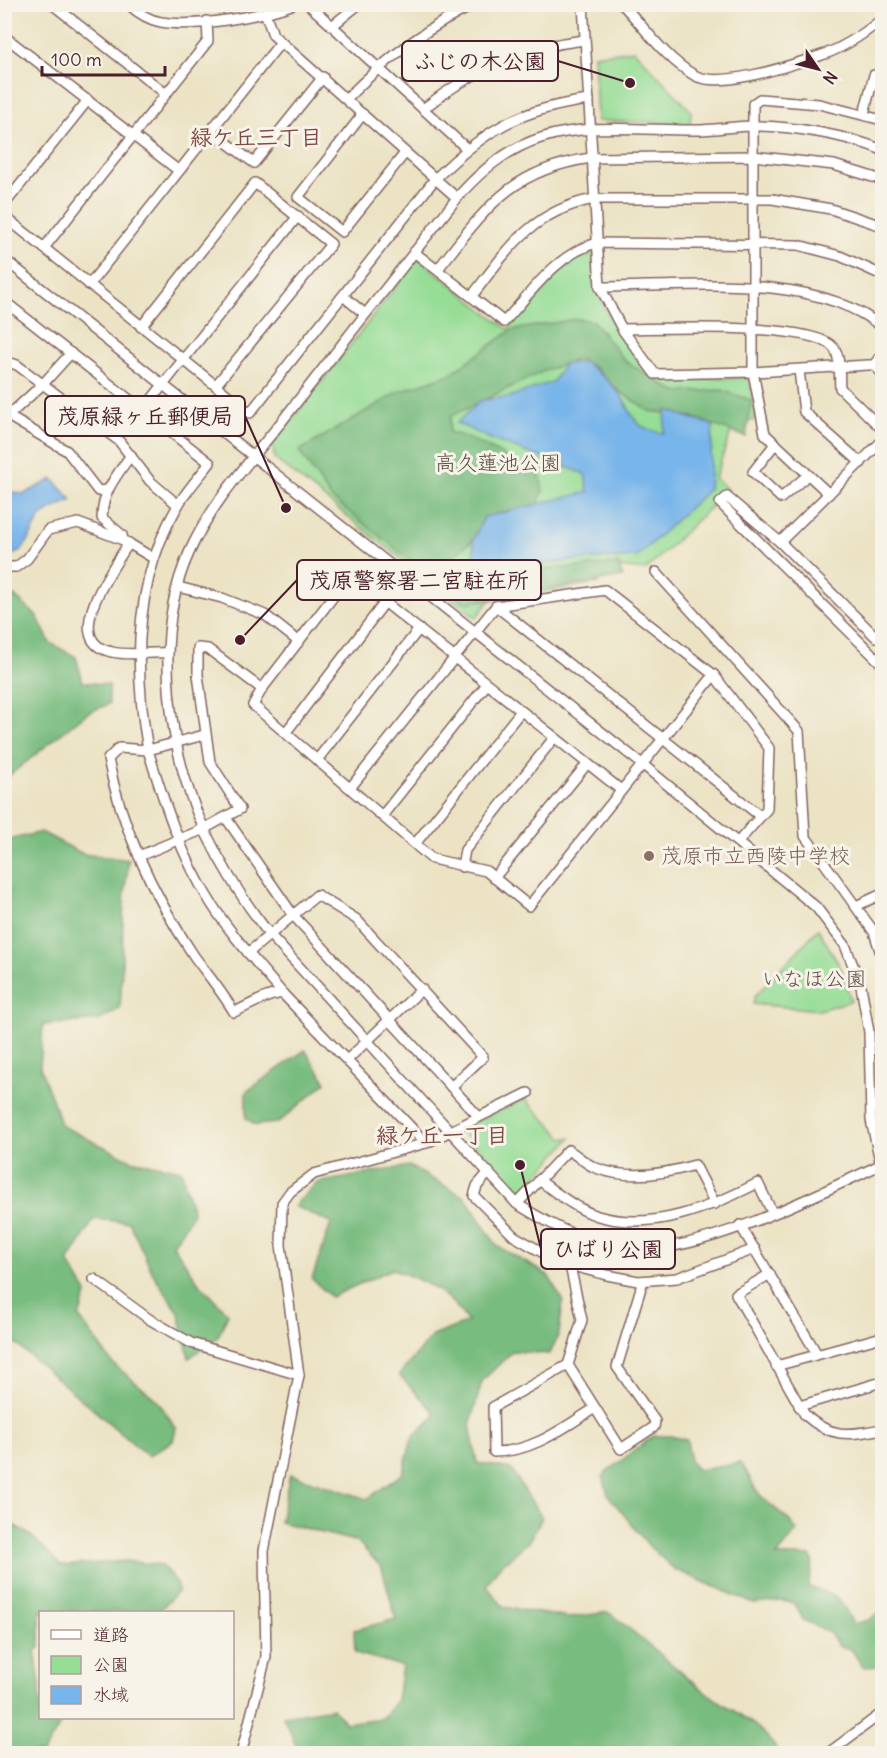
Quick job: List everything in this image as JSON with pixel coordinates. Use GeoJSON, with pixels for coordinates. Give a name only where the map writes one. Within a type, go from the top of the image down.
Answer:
{"type":"FeatureCollection","features":[{"type":"Feature","properties":{"kind":"street"},"geometry":{"type":"LineString","coordinates":[[52,4],[166,94]]}},
{"type":"Feature","properties":{"kind":"street"},"geometry":{"type":"LineString","coordinates":[[128,4],[139,15],[160,22],[186,24],[266,15],[294,4]]}},
{"type":"Feature","properties":{"kind":"street"},"geometry":{"type":"LineString","coordinates":[[308,4],[466,148]]}},
{"type":"Feature","properties":{"kind":"street"},"geometry":{"type":"LineString","coordinates":[[332,26],[359,4]]}},
{"type":"Feature","properties":{"kind":"street"},"geometry":{"type":"LineString","coordinates":[[347,98],[378,67],[443,22],[477,4]]}},
{"type":"Feature","properties":{"kind":"street"},"geometry":{"type":"LineString","coordinates":[[583,4],[600,287],[622,329],[655,374],[753,372],[874,365],[882,373]]}},
{"type":"Feature","properties":{"kind":"street"},"geometry":{"type":"LineString","coordinates":[[622,4],[653,40],[686,69],[695,76],[717,81],[819,56],[865,32],[882,19]]}},
{"type":"Feature","properties":{"kind":"street"},"geometry":{"type":"LineString","coordinates":[[266,15],[273,34],[281,42],[347,98],[457,198]]}},
{"type":"Feature","properties":{"kind":"street"},"geometry":{"type":"LineString","coordinates":[[45,248],[207,41],[207,21]]}},
{"type":"Feature","properties":{"kind":"street"},"geometry":{"type":"LineString","coordinates":[[4,36],[179,171]]}},
{"type":"Feature","properties":{"kind":"street"},"geometry":{"type":"LineString","coordinates":[[423,109],[466,77],[502,60],[545,45],[584,40]]}},
{"type":"Feature","properties":{"kind":"street"},"geometry":{"type":"LineString","coordinates":[[89,285],[281,42]]}},
{"type":"Feature","properties":{"kind":"street"},"geometry":{"type":"LineString","coordinates":[[864,114],[874,75],[882,77]]}},
{"type":"Feature","properties":{"kind":"street"},"geometry":{"type":"LineString","coordinates":[[211,131],[254,163],[323,77]]}},
{"type":"Feature","properties":{"kind":"street"},"geometry":{"type":"LineString","coordinates":[[4,216],[250,413],[435,178],[466,148],[514,118],[556,104],[589,99]]}},
{"type":"Feature","properties":{"kind":"street"},"geometry":{"type":"LineString","coordinates":[[829,494],[765,434],[753,372],[753,104],[760,99],[819,104],[882,120]]}},
{"type":"Feature","properties":{"kind":"street"},"geometry":{"type":"LineString","coordinates":[[4,205],[88,100]]}},
{"type":"Feature","properties":{"kind":"street"},"geometry":{"type":"LineString","coordinates":[[363,114],[298,197],[342,232],[405,153]]}},
{"type":"Feature","properties":{"kind":"street"},"geometry":{"type":"LineString","coordinates":[[4,259],[164,384],[254,456],[642,764],[816,907],[835,930],[849,954],[867,1011],[871,1120],[882,1166],[740,1225],[702,1239],[663,1248],[636,1249],[581,1238],[553,1226],[517,1204],[452,1130],[270,935],[236,888],[204,828],[184,772],[177,740],[167,653],[178,587],[188,554],[206,519],[229,485],[254,456],[457,198],[471,182],[505,154],[540,138],[590,129],[717,131],[753,126],[838,137],[882,150]]}},
{"type":"Feature","properties":{"kind":"street"},"geometry":{"type":"LineString","coordinates":[[438,269],[491,204],[508,189],[544,169],[564,162],[591,158],[753,156],[834,165],[882,180]]}},
{"type":"Feature","properties":{"kind":"street"},"geometry":{"type":"LineString","coordinates":[[141,327],[255,183],[298,216],[331,244],[216,385]]}},
{"type":"Feature","properties":{"kind":"street"},"geometry":{"type":"LineString","coordinates":[[472,296],[518,238],[530,227],[571,203],[594,199],[753,199],[805,203],[882,226]]}},
{"type":"Feature","properties":{"kind":"street"},"geometry":{"type":"LineString","coordinates":[[143,410],[298,216]]}},
{"type":"Feature","properties":{"kind":"street"},"geometry":{"type":"LineString","coordinates":[[414,252],[504,322],[566,257],[597,243],[798,245],[840,256],[882,275]]}},
{"type":"Feature","properties":{"kind":"street"},"geometry":{"type":"LineString","coordinates":[[600,287],[753,287],[812,294],[845,304],[882,327]]}},
{"type":"Feature","properties":{"kind":"street"},"geometry":{"type":"LineString","coordinates":[[343,296],[365,314]]}},
{"type":"Feature","properties":{"kind":"street"},"geometry":{"type":"LineString","coordinates":[[4,301],[210,463],[178,505],[153,558],[142,607],[139,652],[141,703],[148,750],[178,838],[211,902],[248,953],[283,994],[426,1143]]}},
{"type":"Feature","properties":{"kind":"street"},"geometry":{"type":"LineString","coordinates":[[622,329],[797,332],[830,343],[836,350],[840,388],[882,429]]}},
{"type":"Feature","properties":{"kind":"street"},"geometry":{"type":"LineString","coordinates":[[71,353],[44,384],[8,416],[67,451],[98,491],[107,490]]}},
{"type":"Feature","properties":{"kind":"street"},"geometry":{"type":"LineString","coordinates":[[874,365],[882,354]]}},
{"type":"Feature","properties":{"kind":"street"},"geometry":{"type":"LineString","coordinates":[[4,361],[17,364],[102,426],[131,455],[150,481],[178,505]]}},
{"type":"Feature","properties":{"kind":"street"},"geometry":{"type":"LineString","coordinates":[[799,370],[804,412],[861,463]]}},
{"type":"Feature","properties":{"kind":"street"},"geometry":{"type":"LineString","coordinates":[[780,542],[882,441]]}},
{"type":"Feature","properties":{"kind":"street"},"geometry":{"type":"LineString","coordinates":[[775,444],[753,472],[774,493],[782,498],[808,475]]}},
{"type":"Feature","properties":{"kind":"street"},"geometry":{"type":"LineString","coordinates":[[126,542],[122,535],[102,518],[102,503],[107,490],[131,455]]}},
{"type":"Feature","properties":{"kind":"street"},"geometry":{"type":"LineString","coordinates":[[882,630],[876,636],[780,542],[727,497],[720,503],[882,664]]}},
{"type":"Feature","properties":{"kind":"street"},"geometry":{"type":"LineString","coordinates":[[4,567],[16,567],[27,559],[48,530],[78,523],[92,531],[126,542],[153,558]]}},
{"type":"Feature","properties":{"kind":"street"},"geometry":{"type":"LineString","coordinates":[[126,542],[95,599],[89,628],[92,638],[111,652],[167,653]]}},
{"type":"Feature","properties":{"kind":"street"},"geometry":{"type":"LineString","coordinates":[[656,572],[799,731],[805,836],[874,932],[882,957]]}},
{"type":"Feature","properties":{"kind":"street"},"geometry":{"type":"LineString","coordinates":[[353,577],[621,790]]}},
{"type":"Feature","properties":{"kind":"street"},"geometry":{"type":"LineString","coordinates":[[178,587],[222,598],[265,615],[299,642]]}},
{"type":"Feature","properties":{"kind":"street"},"geometry":{"type":"LineString","coordinates":[[351,788],[496,606],[605,590],[714,675],[769,748],[767,809],[738,842]]}},
{"type":"Feature","properties":{"kind":"street"},"geometry":{"type":"LineString","coordinates":[[336,593],[262,689],[253,705],[432,859],[486,871],[529,906],[714,675]]}},
{"type":"Feature","properties":{"kind":"street"},"geometry":{"type":"LineString","coordinates":[[286,732],[385,602]]}},
{"type":"Feature","properties":{"kind":"street"},"geometry":{"type":"LineString","coordinates":[[496,606],[760,816]]}},
{"type":"Feature","properties":{"kind":"street"},"geometry":{"type":"LineString","coordinates":[[317,760],[419,629]]}},
{"type":"Feature","properties":{"kind":"street"},"geometry":{"type":"LineString","coordinates":[[139,856],[226,818],[240,809],[210,762],[204,735],[198,675],[198,648],[208,649],[262,689]]}},
{"type":"Feature","properties":{"kind":"street"},"geometry":{"type":"LineString","coordinates":[[382,816],[487,684]]}},
{"type":"Feature","properties":{"kind":"street"},"geometry":{"type":"LineString","coordinates":[[415,844],[522,711]]}},
{"type":"Feature","properties":{"kind":"street"},"geometry":{"type":"LineString","coordinates":[[204,735],[177,740],[148,750],[119,748],[108,759],[128,831],[149,880],[194,956],[221,990],[234,1012],[257,1004],[275,993],[283,994]]}},
{"type":"Feature","properties":{"kind":"street"},"geometry":{"type":"LineString","coordinates":[[462,867],[465,850],[554,738]]}},
{"type":"Feature","properties":{"kind":"street"},"geometry":{"type":"LineString","coordinates":[[494,878],[587,764]]}},
{"type":"Feature","properties":{"kind":"street"},"geometry":{"type":"LineString","coordinates":[[226,818],[293,915],[480,1117]]}},
{"type":"Feature","properties":{"kind":"street"},"geometry":{"type":"LineString","coordinates":[[856,906],[882,894]]}},
{"type":"Feature","properties":{"kind":"street"},"geometry":{"type":"LineString","coordinates":[[248,953],[317,895],[356,919],[483,1057],[451,1087]]}},
{"type":"Feature","properties":{"kind":"street"},"geometry":{"type":"LineString","coordinates":[[347,1060],[422,989]]}},
{"type":"Feature","properties":{"kind":"street"},"geometry":{"type":"LineString","coordinates":[[241,1754],[266,1657],[264,1551],[299,1375],[281,1245],[284,1198],[314,1174],[426,1143],[528,1093]]}},
{"type":"Feature","properties":{"kind":"street"},"geometry":{"type":"LineString","coordinates":[[517,1204],[568,1150],[596,1168],[624,1173],[670,1172],[695,1165],[715,1203]]}},
{"type":"Feature","properties":{"kind":"street"},"geometry":{"type":"LineString","coordinates":[[489,1172],[477,1186],[474,1196],[514,1236],[570,1266],[643,1281],[677,1278],[755,1249]]}},
{"type":"Feature","properties":{"kind":"street"},"geometry":{"type":"LineString","coordinates":[[539,1180],[570,1203],[599,1216],[653,1219],[700,1210],[758,1183],[772,1212]]}},
{"type":"Feature","properties":{"kind":"street"},"geometry":{"type":"LineString","coordinates":[[740,1225],[818,1354]]}},
{"type":"Feature","properties":{"kind":"street"},"geometry":{"type":"LineString","coordinates":[[570,1266],[582,1320],[568,1365],[493,1407],[494,1452],[516,1452],[537,1443],[595,1408]]}},
{"type":"Feature","properties":{"kind":"street"},"geometry":{"type":"LineString","coordinates":[[770,1274],[736,1294],[799,1406],[814,1423],[833,1433],[852,1435],[882,1429]]}},
{"type":"Feature","properties":{"kind":"street"},"geometry":{"type":"LineString","coordinates":[[94,1279],[149,1319],[191,1342],[299,1375]]}},
{"type":"Feature","properties":{"kind":"street"},"geometry":{"type":"LineString","coordinates":[[568,1365],[621,1449],[654,1427],[655,1421],[617,1368],[643,1281]]}},
{"type":"Feature","properties":{"kind":"street"},"geometry":{"type":"LineString","coordinates":[[776,1366],[882,1337]]}},
{"type":"Feature","properties":{"kind":"street"},"geometry":{"type":"LineString","coordinates":[[799,1406],[882,1382]]}},
{"type":"Feature","properties":{"kind":"street"},"geometry":{"type":"LineString","coordinates":[[827,1754],[882,1713]]}},
{"type":"Feature","properties":{"kind":"green space"},"geometry":{"type":"Polygon","coordinates":[[[634,50],[691,111],[690,123],[597,121],[594,55],[634,50]]]}},
{"type":"Feature","properties":{"kind":"green space","name":"高久蓮池公園"},"geometry":{"type":"Polygon","coordinates":[[[593,249],[596,289],[618,334],[652,378],[746,378],[750,380],[756,419],[732,429],[715,478],[728,490],[646,570],[616,567],[597,572],[599,583],[489,601],[476,618],[275,459],[272,445],[416,261],[420,260],[508,329],[557,269],[581,252],[593,249]]]}},
{"type":"Feature","properties":{"kind":"green space"},"geometry":{"type":"Polygon","coordinates":[[[576,319],[593,321],[625,361],[675,392],[722,390],[751,400],[746,437],[692,417],[649,411],[616,389],[595,368],[579,359],[546,370],[451,416],[449,432],[472,440],[539,471],[543,491],[535,511],[475,538],[450,559],[466,575],[618,564],[623,577],[465,603],[331,498],[299,451],[398,392],[450,374],[512,330],[576,319]]]}},
{"type":"Feature","properties":{"kind":"green space"},"geometry":{"type":"Polygon","coordinates":[[[5,588],[37,616],[50,643],[76,657],[83,682],[109,685],[109,704],[87,713],[5,779],[5,588]]]}},
{"type":"Feature","properties":{"kind":"green space"},"geometry":{"type":"Polygon","coordinates":[[[41,832],[83,854],[129,860],[124,897],[120,1008],[100,1020],[43,1025],[40,1067],[62,1126],[131,1160],[181,1170],[193,1213],[173,1245],[198,1282],[228,1314],[218,1337],[189,1358],[179,1313],[153,1274],[129,1222],[94,1219],[68,1262],[87,1293],[79,1317],[112,1363],[157,1400],[176,1428],[173,1441],[148,1456],[15,1343],[5,1325],[4,841],[41,832]]]}},
{"type":"Feature","properties":{"kind":"green space","name":"いなほ公園"},"geometry":{"type":"Polygon","coordinates":[[[818,929],[841,968],[851,1001],[819,1010],[753,1004],[755,996],[818,929]]]}},
{"type":"Feature","properties":{"kind":"green space"},"geometry":{"type":"Polygon","coordinates":[[[305,1050],[326,1082],[278,1123],[256,1125],[246,1118],[246,1092],[305,1050]]]}},
{"type":"Feature","properties":{"kind":"green space"},"geometry":{"type":"Polygon","coordinates":[[[525,1099],[563,1138],[571,1138],[523,1191],[519,1191],[461,1131],[462,1127],[525,1099]]]}},
{"type":"Feature","properties":{"kind":"green space"},"geometry":{"type":"Polygon","coordinates":[[[409,1166],[465,1197],[497,1246],[548,1275],[563,1302],[559,1333],[550,1354],[513,1351],[482,1381],[470,1425],[477,1463],[511,1469],[542,1518],[528,1542],[498,1568],[486,1586],[504,1607],[569,1618],[608,1612],[706,1692],[755,1726],[779,1753],[524,1754],[514,1746],[491,1754],[299,1753],[283,1716],[333,1708],[345,1723],[382,1718],[397,1700],[402,1666],[355,1653],[354,1630],[396,1619],[382,1568],[358,1542],[280,1522],[290,1474],[367,1499],[403,1473],[412,1438],[436,1414],[399,1375],[432,1336],[468,1322],[444,1295],[415,1278],[392,1269],[331,1297],[312,1279],[331,1223],[294,1206],[317,1183],[409,1166]]]}},
{"type":"Feature","properties":{"kind":"green space"},"geometry":{"type":"Polygon","coordinates":[[[653,1436],[671,1436],[687,1440],[690,1462],[698,1470],[740,1463],[762,1497],[789,1520],[797,1531],[777,1556],[810,1556],[813,1560],[808,1587],[836,1598],[845,1608],[853,1624],[869,1620],[882,1611],[882,1663],[880,1666],[863,1667],[851,1649],[839,1646],[829,1632],[803,1620],[794,1603],[781,1601],[754,1604],[674,1569],[649,1546],[608,1495],[603,1475],[653,1436]]]}},
{"type":"Feature","properties":{"kind":"green space"},"geometry":{"type":"Polygon","coordinates":[[[5,1522],[28,1534],[61,1566],[126,1561],[161,1565],[176,1581],[178,1591],[159,1611],[39,1611],[39,1649],[35,1651],[39,1677],[39,1719],[63,1719],[43,1753],[5,1753],[5,1522]]]}},
{"type":"Feature","properties":{"kind":"water"},"geometry":{"type":"Polygon","coordinates":[[[585,362],[614,387],[636,422],[642,426],[664,433],[666,410],[713,425],[709,489],[637,557],[577,560],[476,572],[473,540],[484,517],[588,492],[585,474],[491,439],[457,423],[481,400],[509,397],[553,382],[564,364],[585,362]]]}},
{"type":"Feature","properties":{"kind":"water"},"geometry":{"type":"Polygon","coordinates":[[[53,479],[72,500],[45,513],[24,547],[19,552],[5,555],[5,491],[24,494],[53,479]]]}},
{"type":"Feature","properties":{"kind":"place","name":"ふじの木公園"},"geometry":{"type":"Point","coordinates":[630,83]}},
{"type":"Feature","properties":{"kind":"place","name":"茂原緑ヶ丘郵便局"},"geometry":{"type":"Point","coordinates":[286,508]}},
{"type":"Feature","properties":{"kind":"place","name":"茂原警察署二宮駐在所"},"geometry":{"type":"Point","coordinates":[240,640]}},
{"type":"Feature","properties":{"kind":"place","name":"茂原市立西陵中学校"},"geometry":{"type":"Point","coordinates":[649,856]}},
{"type":"Feature","properties":{"kind":"place","name":"ひばり公園"},"geometry":{"type":"Point","coordinates":[520,1165]}},
{"type":"Feature","properties":{"kind":"district","name":"緑ケ丘三丁目"},"geometry":{"type":"Point","coordinates":[256,137]}},
{"type":"Feature","properties":{"kind":"district","name":"緑ケ丘一丁目"},"geometry":{"type":"Point","coordinates":[442,1135]}}]}
